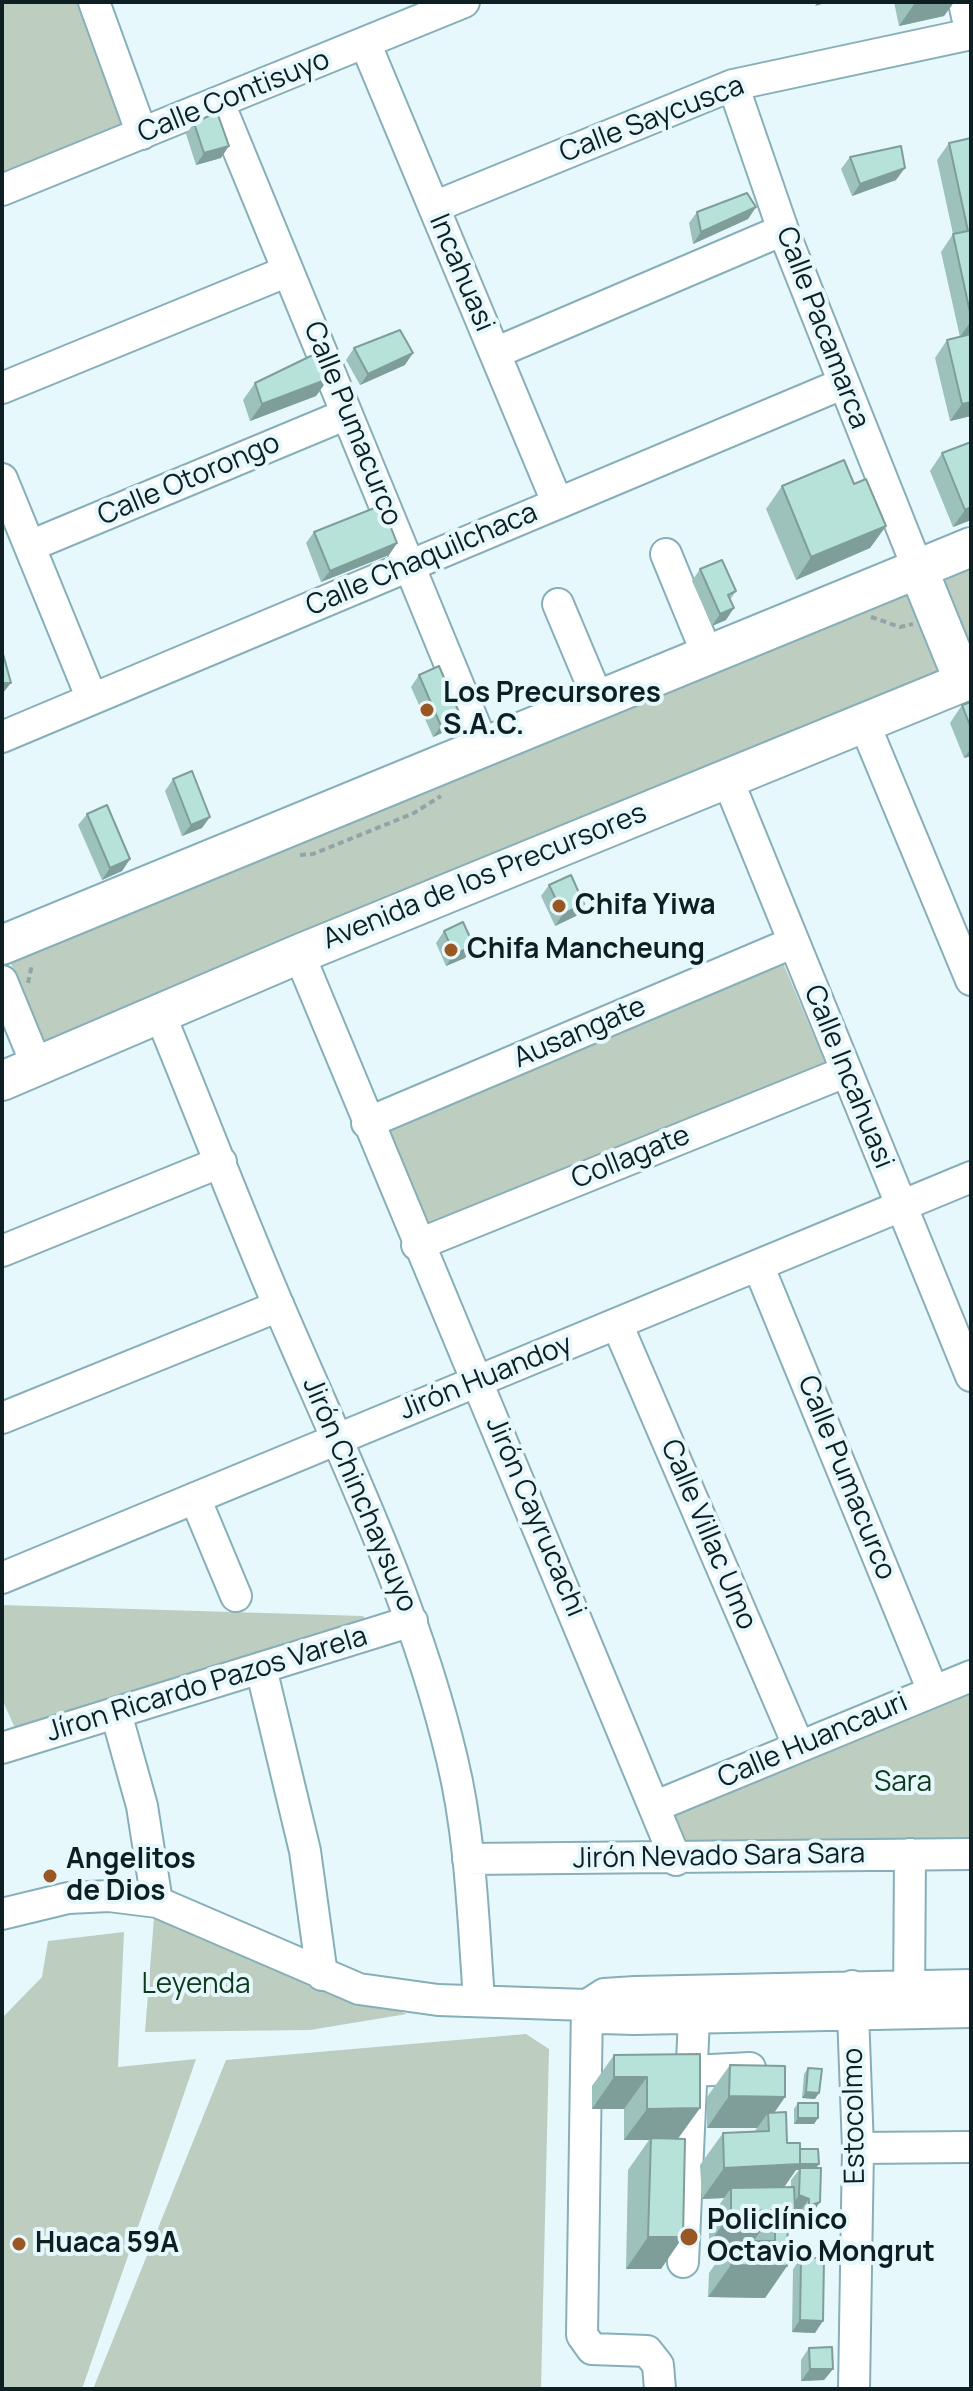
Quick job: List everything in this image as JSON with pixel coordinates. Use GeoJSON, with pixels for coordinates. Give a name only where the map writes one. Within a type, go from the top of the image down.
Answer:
{"type":"FeatureCollection","features":[{"type":"Feature","properties":{"kind":"main road"},"geometry":{"type":"LineString","coordinates":[[968,2],[971,16]]}},
{"type":"Feature","properties":{"kind":"main road"},"geometry":{"type":"LineString","coordinates":[[2,945],[971,547]]}},
{"type":"Feature","properties":{"kind":"main road"},"geometry":{"type":"LineString","coordinates":[[918,569],[968,681]]}},
{"type":"Feature","properties":{"kind":"main road","name":"Avenida de los Precursores"},"geometry":{"type":"LineString","coordinates":[[2,1081],[299,954],[968,681]]}},
{"type":"Feature","properties":{"kind":"street"},"geometry":{"type":"LineString","coordinates":[[94,2],[142,134]]}},
{"type":"Feature","properties":{"kind":"street","name":"Calle Contisuyo"},"geometry":{"type":"LineString","coordinates":[[2,190],[366,45],[464,2]]}},
{"type":"Feature","properties":{"kind":"street","name":"Calle Saycusca"},"geometry":{"type":"LineString","coordinates":[[434,207],[733,85],[971,34]]}},
{"type":"Feature","properties":{"kind":"street","name":"Incahuasi"},"geometry":{"type":"LineString","coordinates":[[366,45],[557,502]]}},
{"type":"Feature","properties":{"kind":"street","name":"Calle Pacamarca"},"geometry":{"type":"LineString","coordinates":[[733,85],[783,230],[918,569]]}},
{"type":"Feature","properties":{"kind":"street","name":"Calle Pumacurco"},"geometry":{"type":"LineString","coordinates":[[219,103],[483,745]]}},
{"type":"Feature","properties":{"kind":"street"},"geometry":{"type":"LineString","coordinates":[[495,353],[783,230]]}},
{"type":"Feature","properties":{"kind":"street"},"geometry":{"type":"LineString","coordinates":[[2,388],[288,271]]}},
{"type":"Feature","properties":{"kind":"street","name":"Calle Chaquilchaca"},"geometry":{"type":"LineString","coordinates":[[2,737],[842,384]]}},
{"type":"Feature","properties":{"kind":"street","name":"Calle Otorongo"},"geometry":{"type":"LineString","coordinates":[[30,546],[347,414]]}},
{"type":"Feature","properties":{"kind":"street"},"geometry":{"type":"LineString","coordinates":[[2,479],[92,699]]}},
{"type":"Feature","properties":{"kind":"street"},"geometry":{"type":"LineString","coordinates":[[666,554],[707,654]]}},
{"type":"Feature","properties":{"kind":"street"},"geometry":{"type":"LineString","coordinates":[[558,604],[598,699]]}},
{"type":"Feature","properties":{"kind":"street"},"geometry":{"type":"LineString","coordinates":[[864,723],[971,980]]}},
{"type":"Feature","properties":{"kind":"street","name":"Calle Incahuasi"},"geometry":{"type":"LineString","coordinates":[[727,778],[845,1072],[967,1356]]}},
{"type":"Feature","properties":{"kind":"street","name":"Ausangate"},"geometry":{"type":"LineString","coordinates":[[367,1123],[792,943]]}},
{"type":"Feature","properties":{"kind":"street","name":"Jirón Cayrucachi"},"geometry":{"type":"LineString","coordinates":[[299,954],[417,1245],[478,1381],[676,1860]]}},
{"type":"Feature","properties":{"kind":"street"},"geometry":{"type":"LineString","coordinates":[[2,981],[37,1066]]}},
{"type":"Feature","properties":{"kind":"street","name":"Jirón Chinchaysuyo"},"geometry":{"type":"LineString","coordinates":[[159,1012],[279,1306],[338,1439],[412,1621],[431,1678],[453,1763],[468,1859],[479,1999]]}},
{"type":"Feature","properties":{"kind":"street","name":"Collagate"},"geometry":{"type":"LineString","coordinates":[[417,1245],[845,1072]]}},
{"type":"Feature","properties":{"kind":"street"},"geometry":{"type":"LineString","coordinates":[[2,1251],[221,1162]]}},
{"type":"Feature","properties":{"kind":"street","name":"Jirón Huandoy"},"geometry":{"type":"LineString","coordinates":[[2,1578],[971,1177]]}},
{"type":"Feature","properties":{"kind":"street","name":"Calle Pumacurco"},"geometry":{"type":"LineString","coordinates":[[758,1265],[933,1691]]}},
{"type":"Feature","properties":{"kind":"street"},"geometry":{"type":"LineString","coordinates":[[2,1418],[279,1306]]}},
{"type":"Feature","properties":{"kind":"street","name":"Calle Villac Umo"},"geometry":{"type":"LineString","coordinates":[[617,1324],[799,1747]]}},
{"type":"Feature","properties":{"kind":"street"},"geometry":{"type":"LineString","coordinates":[[195,1498],[236,1596]]}},
{"type":"Feature","properties":{"kind":"street","name":"Jíron Ricardo Pazos Varela"},"geometry":{"type":"LineString","coordinates":[[2,1748],[412,1621]]}},
{"type":"Feature","properties":{"kind":"street"},"geometry":{"type":"LineString","coordinates":[[261,1668],[302,1835],[322,1975]]}},
{"type":"Feature","properties":{"kind":"street","name":"Calle Huancauri"},"geometry":{"type":"LineString","coordinates":[[656,1806],[971,1676]]}},
{"type":"Feature","properties":{"kind":"street"},"geometry":{"type":"LineString","coordinates":[[116,1713],[142,1806],[157,1902]]}},
{"type":"Feature","properties":{"kind":"street"},"geometry":{"type":"LineString","coordinates":[[909,1999],[910,1854]]}},
{"type":"Feature","properties":{"kind":"street","name":"Jirón Nevado Sara Sara"},"geometry":{"type":"LineString","coordinates":[[468,1859],[676,1860],[971,1854]]}},
{"type":"Feature","properties":{"kind":"street"},"geometry":{"type":"LineString","coordinates":[[2,1914],[68,1898],[109,1896],[157,1902],[322,1975],[359,1989],[394,1997],[587,2005],[604,1994],[852,2001],[909,1999],[971,1985]]}},
{"type":"Feature","properties":{"kind":"street"},"geometry":{"type":"LineString","coordinates":[[909,1999],[971,2012]]}},
{"type":"Feature","properties":{"kind":"street"},"geometry":{"type":"LineString","coordinates":[[587,2005],[602,2018],[694,2018],[852,2001]]}},
{"type":"Feature","properties":{"kind":"street","name":"Estocolmo"},"geometry":{"type":"LineString","coordinates":[[852,2001],[858,2148],[854,2389]]}},
{"type":"Feature","properties":{"kind":"street"},"geometry":{"type":"LineString","coordinates":[[587,2005],[582,2335],[592,2349],[647,2351],[658,2365],[660,2389]]}},
{"type":"Feature","properties":{"kind":"street"},"geometry":{"type":"LineString","coordinates":[[683,2262],[694,2018]]}},
{"type":"Feature","properties":{"kind":"street"},"geometry":{"type":"LineString","coordinates":[[692,2071],[750,2068]]}},
{"type":"Feature","properties":{"kind":"street"},"geometry":{"type":"LineString","coordinates":[[858,2148],[971,2147]]}},
{"type":"Feature","properties":{"kind":"green space"},"geometry":{"type":"Polygon","coordinates":[[[2,2],[83,2],[126,128],[2,178],[2,2]]]}},
{"type":"Feature","properties":{"kind":"green space"},"geometry":{"type":"Polygon","coordinates":[[[971,557],[971,649],[937,571],[971,557]]]}},
{"type":"Feature","properties":{"kind":"green space"},"geometry":{"type":"Polygon","coordinates":[[[907,585],[947,679],[46,1052],[8,956],[907,585]]]}},
{"type":"Feature","properties":{"kind":"green space"},"geometry":{"type":"Polygon","coordinates":[[[781,958],[829,1072],[423,1234],[381,1126],[781,958]]]}},
{"type":"Feature","properties":{"kind":"green space"},"geometry":{"type":"Polygon","coordinates":[[[2,1605],[363,1616],[371,1626],[18,1735],[2,1699],[2,1605]]]}},
{"type":"Feature","properties":{"kind":"green space","name":"Sara"},"geometry":{"type":"Polygon","coordinates":[[[971,1684],[971,1847],[690,1847],[679,1836],[673,1820],[677,1812],[971,1684]]]}},
{"type":"Feature","properties":{"kind":"green space","name":"Leyenda"},"geometry":{"type":"Polygon","coordinates":[[[154,1918],[292,1973],[407,2014],[310,2030],[145,2032],[154,1918]]]}},
{"type":"Feature","properties":{"kind":"green space"},"geometry":{"type":"Polygon","coordinates":[[[124,1932],[118,2067],[196,2059],[82,2389],[2,2389],[2,2018],[42,1977],[48,1941],[124,1932]]]}},
{"type":"Feature","properties":{"kind":"green space"},"geometry":{"type":"Polygon","coordinates":[[[526,2034],[549,2049],[541,2389],[93,2389],[226,2060],[526,2034]]]}},
{"type":"Feature","properties":{"kind":"building"},"geometry":{"type":"Polygon","coordinates":[[[217,112],[229,146],[204,153],[194,123],[217,112]]]}},
{"type":"Feature","properties":{"kind":"building"},"geometry":{"type":"Polygon","coordinates":[[[971,138],[971,317],[953,234],[968,231],[949,143],[971,138]]]}},
{"type":"Feature","properties":{"kind":"building"},"geometry":{"type":"Polygon","coordinates":[[[901,146],[905,168],[860,184],[850,157],[901,146]]]}},
{"type":"Feature","properties":{"kind":"building"},"geometry":{"type":"Polygon","coordinates":[[[747,193],[756,207],[701,232],[697,212],[747,193]]]}},
{"type":"Feature","properties":{"kind":"building"},"geometry":{"type":"Polygon","coordinates":[[[400,330],[413,353],[368,374],[354,348],[400,330]]]}},
{"type":"Feature","properties":{"kind":"building"},"geometry":{"type":"Polygon","coordinates":[[[971,334],[971,402],[962,404],[947,340],[971,334]]]}},
{"type":"Feature","properties":{"kind":"building"},"geometry":{"type":"Polygon","coordinates":[[[319,352],[328,379],[262,404],[255,383],[319,352]]]}},
{"type":"Feature","properties":{"kind":"building"},"geometry":{"type":"Polygon","coordinates":[[[971,442],[971,507],[965,510],[942,453],[971,442]]]}},
{"type":"Feature","properties":{"kind":"building"},"geometry":{"type":"Polygon","coordinates":[[[844,460],[854,484],[866,479],[886,526],[811,557],[782,486],[844,460]]]}},
{"type":"Feature","properties":{"kind":"building"},"geometry":{"type":"Polygon","coordinates":[[[382,505],[397,543],[330,571],[314,532],[382,505]]]}},
{"type":"Feature","properties":{"kind":"building"},"geometry":{"type":"Polygon","coordinates":[[[722,560],[736,591],[728,595],[734,608],[720,614],[700,569],[722,560]]]}},
{"type":"Feature","properties":{"kind":"building"},"geometry":{"type":"Polygon","coordinates":[[[2,650],[11,683],[2,683],[2,650]]]}},
{"type":"Feature","properties":{"kind":"building"},"geometry":{"type":"Polygon","coordinates":[[[439,666],[461,717],[441,726],[419,675],[439,666]]]}},
{"type":"Feature","properties":{"kind":"building"},"geometry":{"type":"Polygon","coordinates":[[[971,702],[971,728],[962,705],[971,702]]]}},
{"type":"Feature","properties":{"kind":"building"},"geometry":{"type":"Polygon","coordinates":[[[192,771],[210,817],[191,825],[173,779],[192,771]]]}},
{"type":"Feature","properties":{"kind":"building"},"geometry":{"type":"Polygon","coordinates":[[[107,805],[130,859],[110,868],[87,814],[107,805]]]}},
{"type":"Feature","properties":{"kind":"building"},"geometry":{"type":"Polygon","coordinates":[[[571,875],[584,904],[563,914],[549,885],[571,875]]]}},
{"type":"Feature","properties":{"kind":"building"},"geometry":{"type":"Polygon","coordinates":[[[463,922],[474,946],[454,954],[444,931],[463,922]]]}},
{"type":"Feature","properties":{"kind":"building"},"geometry":{"type":"Polygon","coordinates":[[[700,2054],[700,2108],[647,2109],[647,2077],[614,2077],[614,2055],[700,2054]]]}},
{"type":"Feature","properties":{"kind":"building"},"geometry":{"type":"Polygon","coordinates":[[[730,2065],[785,2066],[785,2097],[729,2096],[730,2065]]]}},
{"type":"Feature","properties":{"kind":"building"},"geometry":{"type":"Polygon","coordinates":[[[808,2068],[822,2069],[819,2093],[806,2092],[808,2068]]]}},
{"type":"Feature","properties":{"kind":"building"},"geometry":{"type":"Polygon","coordinates":[[[798,2103],[818,2103],[818,2118],[798,2118],[798,2103]]]}},
{"type":"Feature","properties":{"kind":"building"},"geometry":{"type":"Polygon","coordinates":[[[786,2112],[787,2143],[800,2143],[800,2164],[724,2168],[723,2133],[769,2131],[768,2113],[786,2112]]]}},
{"type":"Feature","properties":{"kind":"building"},"geometry":{"type":"Polygon","coordinates":[[[651,2138],[685,2139],[683,2237],[648,2237],[651,2138]]]}},
{"type":"Feature","properties":{"kind":"building"},"geometry":{"type":"Polygon","coordinates":[[[800,2149],[818,2149],[819,2164],[800,2164],[800,2149]]]}},
{"type":"Feature","properties":{"kind":"building"},"geometry":{"type":"Polygon","coordinates":[[[800,2168],[821,2168],[820,2202],[809,2206],[809,2199],[799,2195],[800,2168]]]}},
{"type":"Feature","properties":{"kind":"building"},"geometry":{"type":"Polygon","coordinates":[[[794,2187],[795,2211],[788,2210],[787,2266],[731,2265],[731,2241],[775,2241],[775,2210],[731,2212],[731,2188],[794,2187]]]}},
{"type":"Feature","properties":{"kind":"building"},"geometry":{"type":"Polygon","coordinates":[[[801,2258],[824,2258],[823,2321],[800,2320],[801,2258]]]}},
{"type":"Feature","properties":{"kind":"building"},"geometry":{"type":"Polygon","coordinates":[[[832,2347],[833,2369],[810,2369],[809,2348],[832,2347]]]}},
{"type":"Feature","properties":{"kind":"place","name":"Los Precursores S.A.C."},"geometry":{"type":"Point","coordinates":[427,710]}},
{"type":"Feature","properties":{"kind":"place","name":"Chifa Yiwa"},"geometry":{"type":"Point","coordinates":[559,906]}},
{"type":"Feature","properties":{"kind":"place","name":"Chifa Mancheung"},"geometry":{"type":"Point","coordinates":[451,950]}},
{"type":"Feature","properties":{"kind":"place","name":"Angelitos de Dios"},"geometry":{"type":"Point","coordinates":[50,1876]}},
{"type":"Feature","properties":{"kind":"place","name":"Policlínico Octavio Mongrut"},"geometry":{"type":"Point","coordinates":[689,2237]}},
{"type":"Feature","properties":{"kind":"place","name":"Huaca 59A"},"geometry":{"type":"Point","coordinates":[19,2244]}}]}
